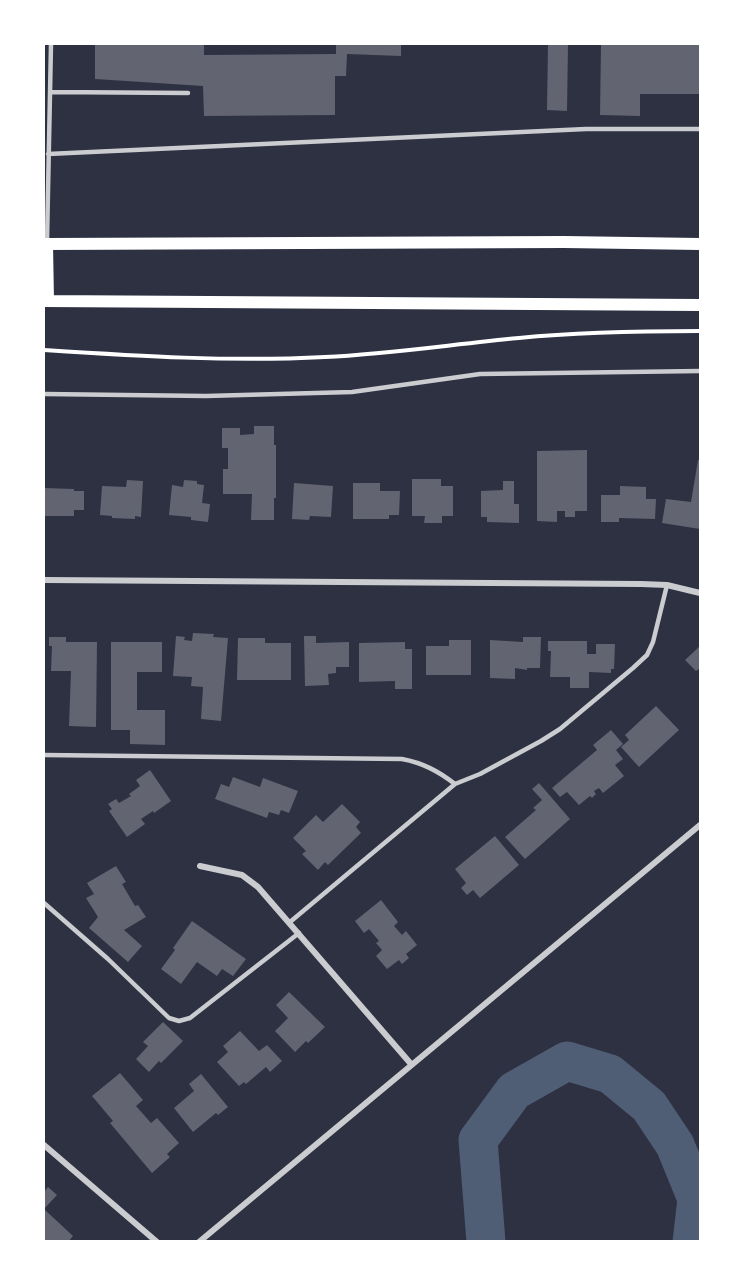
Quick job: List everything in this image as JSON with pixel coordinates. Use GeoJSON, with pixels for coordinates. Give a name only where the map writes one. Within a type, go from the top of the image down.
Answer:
{"type":"FeatureCollection","features":[{"type":"Feature","properties":{"kind":"main road"},"geometry":{"type":"LineString","coordinates":[[700,244],[552,242],[45,244],[46,301],[700,304]]}},
{"type":"Feature","properties":{"kind":"street"},"geometry":{"type":"LineString","coordinates":[[44,580],[641,584],[667,585],[700,593]]}},
{"type":"Feature","properties":{"kind":"street"},"geometry":{"type":"LineString","coordinates":[[199,1242],[700,825]]}},
{"type":"Feature","properties":{"kind":"street"},"geometry":{"type":"LineString","coordinates":[[200,866],[242,875],[258,887],[411,1064]]}},
{"type":"Feature","properties":{"kind":"street"},"geometry":{"type":"LineString","coordinates":[[44,1145],[157,1242]]}},
{"type":"Feature","properties":{"kind":"lane"},"geometry":{"type":"LineString","coordinates":[[45,244],[48,154],[46,142],[51,44]]}},
{"type":"Feature","properties":{"kind":"lane"},"geometry":{"type":"LineString","coordinates":[[50,92],[188,93]]}},
{"type":"Feature","properties":{"kind":"lane"},"geometry":{"type":"LineString","coordinates":[[48,154],[586,129],[700,129]]}},
{"type":"Feature","properties":{"kind":"lane"},"geometry":{"type":"LineString","coordinates":[[44,394],[206,396],[352,392],[480,374],[700,371]]}},
{"type":"Feature","properties":{"kind":"lane"},"geometry":{"type":"LineString","coordinates":[[290,922],[455,784],[480,774],[560,729],[633,668],[647,655],[653,642],[667,585]]}},
{"type":"Feature","properties":{"kind":"lane"},"geometry":{"type":"LineString","coordinates":[[44,755],[402,759],[421,763],[439,772],[455,784]]}},
{"type":"Feature","properties":{"kind":"lane"},"geometry":{"type":"LineString","coordinates":[[44,903],[108,959],[169,1018],[179,1021],[190,1018],[299,933]]}},
{"type":"Feature","properties":{"kind":"path"},"geometry":{"type":"LineString","coordinates":[[44,350],[141,357],[314,358],[395,352],[521,338],[644,331],[700,331]]}},
{"type":"Feature","properties":{"kind":"building"},"geometry":{"type":"Polygon","coordinates":[[[95,44],[204,44],[204,55],[336,54],[336,44],[401,44],[401,56],[347,54],[346,76],[335,76],[335,115],[204,116],[203,86],[95,79],[95,44]]]}},
{"type":"Feature","properties":{"kind":"building"},"geometry":{"type":"Polygon","coordinates":[[[548,44],[568,44],[567,111],[547,110],[548,44]]]}},
{"type":"Feature","properties":{"kind":"building"},"geometry":{"type":"Polygon","coordinates":[[[601,44],[700,44],[700,94],[640,94],[640,116],[600,115],[601,44]]]}},
{"type":"Feature","properties":{"kind":"building"},"geometry":{"type":"Polygon","coordinates":[[[254,426],[274,426],[276,498],[274,498],[274,520],[251,520],[252,494],[223,494],[223,469],[228,469],[228,448],[222,448],[222,428],[240,428],[240,435],[254,434],[254,426]]]}},
{"type":"Feature","properties":{"kind":"building"},"geometry":{"type":"Polygon","coordinates":[[[587,450],[587,511],[575,511],[575,517],[565,517],[565,511],[557,511],[557,522],[537,521],[537,451],[587,450]]]}},
{"type":"Feature","properties":{"kind":"building"},"geometry":{"type":"Polygon","coordinates":[[[698,460],[700,460],[700,529],[662,523],[666,499],[691,502],[698,460]]]}},
{"type":"Feature","properties":{"kind":"building"},"geometry":{"type":"Polygon","coordinates":[[[412,479],[441,479],[441,486],[453,486],[453,516],[442,516],[442,523],[424,523],[425,516],[412,516],[412,479]]]}},
{"type":"Feature","properties":{"kind":"building"},"geometry":{"type":"Polygon","coordinates":[[[127,480],[143,481],[141,517],[112,518],[112,516],[100,515],[102,486],[126,487],[127,480]]]}},
{"type":"Feature","properties":{"kind":"building"},"geometry":{"type":"Polygon","coordinates":[[[184,480],[197,481],[197,484],[204,485],[202,503],[210,504],[208,522],[191,520],[191,517],[169,515],[172,485],[183,487],[184,480]]]}},
{"type":"Feature","properties":{"kind":"building"},"geometry":{"type":"Polygon","coordinates":[[[503,481],[514,481],[514,504],[519,504],[519,523],[487,522],[487,517],[481,517],[481,491],[503,490],[503,481]]]}},
{"type":"Feature","properties":{"kind":"building"},"geometry":{"type":"Polygon","coordinates":[[[294,483],[333,486],[331,517],[310,516],[309,520],[292,519],[294,483]]]}},
{"type":"Feature","properties":{"kind":"building"},"geometry":{"type":"Polygon","coordinates":[[[353,483],[380,483],[380,491],[400,491],[399,515],[389,515],[389,519],[353,519],[353,483]]]}},
{"type":"Feature","properties":{"kind":"building"},"geometry":{"type":"Polygon","coordinates":[[[620,486],[646,487],[646,499],[656,499],[655,519],[619,518],[619,522],[601,522],[601,495],[620,495],[620,486]]]}},
{"type":"Feature","properties":{"kind":"building"},"geometry":{"type":"Polygon","coordinates":[[[44,488],[84,491],[84,510],[74,510],[74,516],[44,516],[44,488]]]}},
{"type":"Feature","properties":{"kind":"building"},"geometry":{"type":"Polygon","coordinates":[[[193,633],[214,634],[213,637],[228,638],[221,721],[201,719],[203,687],[191,686],[192,677],[173,676],[176,636],[192,641],[193,633]]]}},
{"type":"Feature","properties":{"kind":"building"},"geometry":{"type":"Polygon","coordinates":[[[304,636],[316,636],[316,643],[349,642],[349,667],[336,667],[336,673],[328,674],[329,685],[305,686],[304,636]]]}},
{"type":"Feature","properties":{"kind":"building"},"geometry":{"type":"Polygon","coordinates":[[[49,637],[66,637],[66,642],[97,642],[96,727],[69,726],[71,671],[51,671],[52,646],[49,646],[49,637]]]}},
{"type":"Feature","properties":{"kind":"building"},"geometry":{"type":"Polygon","coordinates":[[[523,637],[541,637],[540,668],[527,668],[527,670],[515,668],[515,679],[490,678],[490,640],[523,642],[523,637]]]}},
{"type":"Feature","properties":{"kind":"building"},"geometry":{"type":"Polygon","coordinates":[[[238,638],[265,638],[265,643],[291,643],[291,680],[237,680],[238,638]]]}},
{"type":"Feature","properties":{"kind":"building"},"geometry":{"type":"Polygon","coordinates":[[[449,640],[471,640],[471,675],[426,675],[426,646],[449,646],[449,640]]]}},
{"type":"Feature","properties":{"kind":"building"},"geometry":{"type":"Polygon","coordinates":[[[548,641],[587,641],[587,654],[596,654],[596,644],[615,644],[614,669],[611,669],[611,673],[589,672],[589,688],[570,688],[570,677],[550,677],[551,651],[548,651],[548,641]]]}},
{"type":"Feature","properties":{"kind":"building"},"geometry":{"type":"Polygon","coordinates":[[[111,642],[162,642],[162,672],[137,672],[137,710],[165,710],[165,745],[130,744],[130,730],[111,730],[111,642]]]}},
{"type":"Feature","properties":{"kind":"building"},"geometry":{"type":"Polygon","coordinates":[[[405,642],[405,649],[412,649],[412,689],[395,689],[395,681],[359,682],[359,643],[405,642]]]}},
{"type":"Feature","properties":{"kind":"building"},"geometry":{"type":"Polygon","coordinates":[[[700,646],[700,671],[699,669],[696,671],[685,660],[700,646]]]}},
{"type":"Feature","properties":{"kind":"building"},"geometry":{"type":"Polygon","coordinates":[[[656,706],[679,730],[639,767],[621,747],[629,740],[625,735],[656,706]]]}},
{"type":"Feature","properties":{"kind":"building"},"geometry":{"type":"Polygon","coordinates":[[[611,730],[623,744],[616,750],[623,759],[615,765],[624,776],[603,793],[599,788],[594,791],[596,794],[592,798],[590,796],[579,805],[567,792],[560,797],[552,788],[597,750],[593,745],[611,730]]]}},
{"type":"Feature","properties":{"kind":"building"},"geometry":{"type":"Polygon","coordinates":[[[150,770],[171,801],[141,819],[145,824],[127,837],[109,811],[112,809],[108,804],[116,799],[119,803],[131,796],[129,794],[140,786],[136,780],[150,770]]]}},
{"type":"Feature","properties":{"kind":"building"},"geometry":{"type":"Polygon","coordinates":[[[233,777],[260,787],[263,778],[298,791],[289,813],[281,810],[279,815],[269,812],[267,818],[215,799],[221,784],[229,787],[233,777]]]}},
{"type":"Feature","properties":{"kind":"building"},"geometry":{"type":"Polygon","coordinates":[[[539,783],[570,819],[525,859],[505,837],[536,810],[533,808],[542,800],[532,789],[539,783]]]}},
{"type":"Feature","properties":{"kind":"building"},"geometry":{"type":"Polygon","coordinates":[[[342,804],[360,822],[356,827],[361,833],[328,865],[325,862],[318,870],[302,854],[306,851],[293,838],[316,815],[323,822],[342,804]]]}},
{"type":"Feature","properties":{"kind":"building"},"geometry":{"type":"Polygon","coordinates":[[[495,836],[519,865],[480,898],[473,890],[467,895],[461,888],[466,883],[455,869],[495,836]]]}},
{"type":"Feature","properties":{"kind":"building"},"geometry":{"type":"Polygon","coordinates":[[[116,866],[126,882],[122,884],[135,906],[138,905],[146,917],[124,930],[142,946],[128,962],[89,928],[98,917],[86,898],[94,894],[87,883],[116,866]]]}},
{"type":"Feature","properties":{"kind":"building"},"geometry":{"type":"Polygon","coordinates":[[[381,900],[398,922],[394,926],[402,935],[406,931],[417,945],[406,954],[409,958],[402,964],[399,960],[387,969],[376,956],[382,950],[376,943],[379,941],[369,929],[364,933],[355,921],[381,900]]]}},
{"type":"Feature","properties":{"kind":"building"},"geometry":{"type":"Polygon","coordinates":[[[192,921],[246,959],[233,976],[222,969],[217,976],[197,962],[181,984],[161,969],[192,921]]]}},
{"type":"Feature","properties":{"kind":"building"},"geometry":{"type":"Polygon","coordinates":[[[289,992],[325,1027],[295,1052],[275,1031],[288,1018],[276,1005],[289,992]]]}},
{"type":"Feature","properties":{"kind":"building"},"geometry":{"type":"Polygon","coordinates":[[[163,1022],[183,1041],[149,1072],[136,1059],[148,1046],[143,1042],[163,1022]]]}},
{"type":"Feature","properties":{"kind":"building"},"geometry":{"type":"Polygon","coordinates":[[[240,1031],[259,1051],[267,1045],[282,1061],[270,1072],[266,1067],[246,1084],[244,1082],[239,1086],[217,1062],[228,1052],[223,1046],[240,1031]]]}},
{"type":"Feature","properties":{"kind":"building"},"geometry":{"type":"Polygon","coordinates":[[[120,1073],[143,1100],[136,1106],[151,1123],[157,1118],[179,1143],[167,1154],[170,1157],[152,1173],[110,1123],[113,1121],[92,1096],[120,1073]]]}},
{"type":"Feature","properties":{"kind":"building"},"geometry":{"type":"Polygon","coordinates":[[[201,1074],[228,1107],[218,1115],[216,1113],[193,1132],[174,1108],[194,1091],[189,1084],[201,1074]]]}},
{"type":"Feature","properties":{"kind":"building"},"geometry":{"type":"Polygon","coordinates":[[[48,1187],[57,1195],[44,1209],[44,1192],[48,1187]]]}},
{"type":"Feature","properties":{"kind":"building"},"geometry":{"type":"Polygon","coordinates":[[[44,1209],[73,1236],[68,1242],[44,1242],[44,1209]]]}},
{"type":"Feature","properties":{"kind":"waterway"},"geometry":{"type":"LineString","coordinates":[[486,1242],[478,1140],[514,1091],[567,1061],[610,1074],[649,1106],[675,1145],[697,1199],[692,1242]]}}]}
